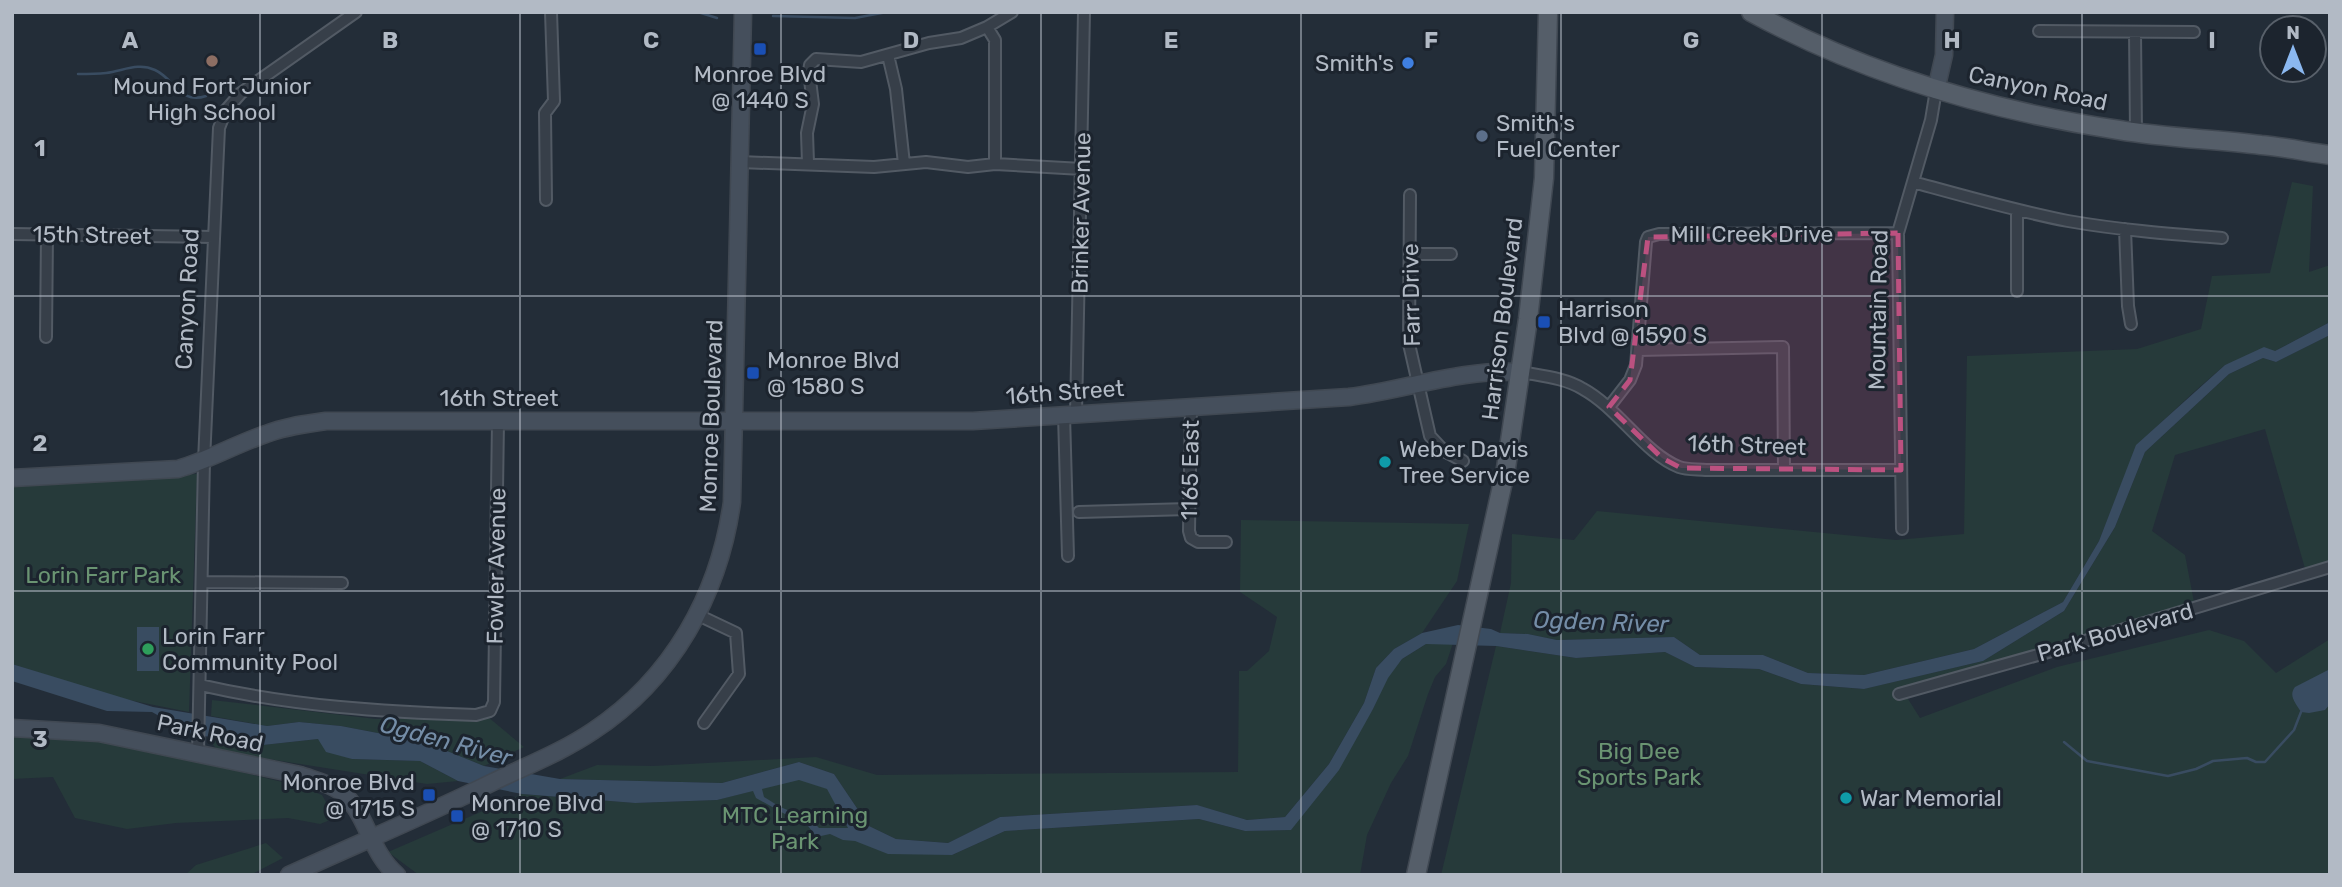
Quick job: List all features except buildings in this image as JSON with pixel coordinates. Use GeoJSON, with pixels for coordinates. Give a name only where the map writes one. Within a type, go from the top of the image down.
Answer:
{"type":"FeatureCollection","features":[{"type":"Feature","properties":{"kind":"main road","name":"Harrison Boulevard"},"geometry":{"type":"LineString","coordinates":[[1416,875],[1503,486],[1521,372],[1544,178],[1548,12]]}},
{"type":"Feature","properties":{"kind":"main road","name":"Canyon Road"},"geometry":{"type":"LineString","coordinates":[[1751,12],[1838,53],[1936,90],[2052,119],[2136,133],[2262,145],[2330,155]]}},
{"type":"Feature","properties":{"kind":"street","name":"Canyon Road"},"geometry":{"type":"LineString","coordinates":[[198,746],[204,461],[219,128],[226,110],[241,93],[356,12]]}},
{"type":"Feature","properties":{"kind":"street"},"geometry":{"type":"LineString","coordinates":[[545,200],[545,113],[554,101],[551,12]]}},
{"type":"Feature","properties":{"kind":"street","name":"Monroe Boulevard"},"geometry":{"type":"LineString","coordinates":[[289,875],[471,793],[591,733],[640,692],[672,656],[698,615],[714,578],[729,524],[733,491],[743,12]]}},
{"type":"Feature","properties":{"kind":"street"},"geometry":{"type":"LineString","coordinates":[[808,163],[807,133],[813,104],[808,72],[810,65],[816,60],[861,62],[929,43],[961,38],[1012,12]]}},
{"type":"Feature","properties":{"kind":"street","name":"Brinker Avenue"},"geometry":{"type":"LineString","coordinates":[[1068,556],[1070,414],[1082,169],[1084,12]]}},
{"type":"Feature","properties":{"kind":"street","name":"Mountain Road"},"geometry":{"type":"LineString","coordinates":[[1902,529],[1898,233],[1931,120],[1944,55],[1945,12]]}},
{"type":"Feature","properties":{"kind":"street"},"geometry":{"type":"LineString","coordinates":[[987,27],[995,40],[995,164]]}},
{"type":"Feature","properties":{"kind":"street"},"geometry":{"type":"LineString","coordinates":[[2039,31],[2194,33]]}},
{"type":"Feature","properties":{"kind":"street"},"geometry":{"type":"LineString","coordinates":[[2135,32],[2136,133]]}},
{"type":"Feature","properties":{"kind":"street"},"geometry":{"type":"LineString","coordinates":[[888,55],[897,89],[904,164]]}},
{"type":"Feature","properties":{"kind":"street"},"geometry":{"type":"LineString","coordinates":[[740,162],[874,167],[926,162],[968,167],[995,164],[1082,169]]}},
{"type":"Feature","properties":{"kind":"street"},"geometry":{"type":"LineString","coordinates":[[1913,182],[2017,210],[2125,229],[2222,237]]}},
{"type":"Feature","properties":{"kind":"street","name":"Farr Drive"},"geometry":{"type":"LineString","coordinates":[[1410,195],[1409,344],[1430,436],[1444,451],[1463,461]]}},
{"type":"Feature","properties":{"kind":"street"},"geometry":{"type":"LineString","coordinates":[[2017,210],[2017,291]]}},
{"type":"Feature","properties":{"kind":"street"},"geometry":{"type":"LineString","coordinates":[[2125,229],[2131,324]]}},
{"type":"Feature","properties":{"kind":"street","name":"Mill Creek Drive"},"geometry":{"type":"LineString","coordinates":[[1637,350],[1648,237],[1659,234],[1898,233]]}},
{"type":"Feature","properties":{"kind":"street","name":"15th Street"},"geometry":{"type":"LineString","coordinates":[[12,234],[214,237]]}},
{"type":"Feature","properties":{"kind":"street"},"geometry":{"type":"LineString","coordinates":[[46,337],[47,234]]}},
{"type":"Feature","properties":{"kind":"street"},"geometry":{"type":"LineString","coordinates":[[1410,254],[1451,254]]}},
{"type":"Feature","properties":{"kind":"street"},"geometry":{"type":"LineString","coordinates":[[1609,407],[1630,380],[1636,365],[1637,350],[1783,347],[1784,470]]}},
{"type":"Feature","properties":{"kind":"street","name":"16th Street"},"geometry":{"type":"LineString","coordinates":[[204,461],[265,434],[294,425],[326,421],[973,421],[1349,397],[1490,370],[1521,372],[1568,382],[1583,389],[1609,407],[1662,458],[1681,468],[1901,470]]}},
{"type":"Feature","properties":{"kind":"street","name":"1165 East"},"geometry":{"type":"LineString","coordinates":[[1191,407],[1189,531],[1194,541],[1226,542]]}},
{"type":"Feature","properties":{"kind":"street","name":"Fowler Avenue"},"geometry":{"type":"LineString","coordinates":[[200,685],[258,698],[376,712],[476,715],[490,711],[494,702],[498,421]]}},
{"type":"Feature","properties":{"kind":"street"},"geometry":{"type":"LineString","coordinates":[[12,478],[178,469],[204,461]]}},
{"type":"Feature","properties":{"kind":"street"},"geometry":{"type":"LineString","coordinates":[[1079,512],[1189,509]]}},
{"type":"Feature","properties":{"kind":"street","name":"Park Boulevard"},"geometry":{"type":"LineString","coordinates":[[1899,694],[2330,567]]}},
{"type":"Feature","properties":{"kind":"street"},"geometry":{"type":"LineString","coordinates":[[202,582],[342,583]]}},
{"type":"Feature","properties":{"kind":"street"},"geometry":{"type":"LineString","coordinates":[[698,615],[736,633],[738,652],[739,674],[704,723]]}},
{"type":"Feature","properties":{"kind":"street","name":"Park Road"},"geometry":{"type":"LineString","coordinates":[[12,728],[99,733],[198,746],[330,785],[343,794],[353,806],[385,865],[397,875]]}},
{"type":"Feature","properties":{"kind":"highlighted area"},"geometry":{"type":"Polygon","coordinates":[[[1898,233],[1901,470],[1681,468],[1662,458],[1609,407],[1630,380],[1648,237],[1898,233]]]}},
{"type":"Feature","properties":{"kind":"green space"},"geometry":{"type":"Polygon","coordinates":[[[2292,182],[2313,186],[2309,272],[2330,265],[2330,322],[2275,351],[2225,365],[2137,445],[2099,541],[2063,602],[1974,649],[1864,675],[1808,673],[1763,655],[1700,655],[1674,637],[1557,640],[1528,634],[1500,633],[1511,583],[1512,534],[1574,540],[1597,511],[1896,540],[1964,534],[1967,356],[2137,349],[2201,329],[2212,276],[2270,273],[2292,182]]]}},
{"type":"Feature","properties":{"kind":"green space","name":"Big Dee Sports Park"},"geometry":{"type":"Polygon","coordinates":[[[2330,335],[2330,565],[2306,572],[2265,429],[2175,455],[2152,531],[2185,555],[2194,602],[1903,691],[1920,718],[2057,667],[2209,630],[2244,641],[2276,673],[2330,639],[2330,875],[1441,875],[1496,646],[1576,658],[1665,652],[1695,667],[1759,669],[1801,684],[1863,689],[1983,661],[2064,611],[2115,527],[2145,452],[2229,374],[2263,358],[2276,362],[2330,335]]]}},
{"type":"Feature","properties":{"kind":"green space","name":"Lorin Farr Park"},"geometry":{"type":"Polygon","coordinates":[[[197,474],[189,712],[114,697],[12,664],[12,485],[197,474]]]}},
{"type":"Feature","properties":{"kind":"green space"},"geometry":{"type":"Polygon","coordinates":[[[1241,520],[1469,524],[1457,581],[1422,633],[1394,649],[1376,668],[1364,703],[1329,764],[1285,817],[1247,820],[1196,805],[1000,817],[948,843],[896,839],[869,826],[834,774],[799,762],[722,783],[560,779],[597,765],[653,766],[816,757],[877,775],[1238,772],[1239,671],[1247,671],[1269,651],[1277,617],[1240,592],[1241,520]]]}},
{"type":"Feature","properties":{"kind":"green space","name":"MTC Learning Park"},"geometry":{"type":"Polygon","coordinates":[[[1453,643],[1446,664],[1435,677],[1428,694],[1408,756],[1391,783],[1367,835],[1360,875],[419,875],[388,852],[522,794],[635,803],[716,800],[799,779],[828,789],[855,841],[952,855],[1005,831],[1199,819],[1245,831],[1290,830],[1373,709],[1387,678],[1402,659],[1426,644],[1453,643]]]}},
{"type":"Feature","properties":{"kind":"green space"},"geometry":{"type":"Polygon","coordinates":[[[212,700],[376,719],[488,717],[524,747],[484,766],[425,742],[341,726],[299,722],[267,726],[211,716],[212,700]]]}},
{"type":"Feature","properties":{"kind":"green space"},"geometry":{"type":"Polygon","coordinates":[[[12,734],[100,738],[299,786],[322,795],[335,818],[320,824],[288,818],[176,823],[127,829],[75,818],[53,777],[12,779],[12,734]]]}},
{"type":"Feature","properties":{"kind":"green space"},"geometry":{"type":"Polygon","coordinates":[[[207,737],[263,745],[318,739],[352,759],[420,761],[458,781],[427,784],[218,751],[207,737]]]}},
{"type":"Feature","properties":{"kind":"green space"},"geometry":{"type":"Polygon","coordinates":[[[266,843],[283,858],[250,875],[185,875],[196,865],[266,843]]]}},
{"type":"Feature","properties":{"kind":"water"},"geometry":{"type":"Polygon","coordinates":[[[2330,322],[2330,335],[2276,362],[2263,358],[2229,374],[2145,452],[2115,527],[2064,611],[1983,661],[1864,689],[1801,684],[1759,669],[1695,667],[1665,652],[1576,658],[1496,646],[1426,644],[1402,659],[1388,678],[1339,770],[1291,830],[1245,831],[1199,819],[1005,831],[952,855],[888,854],[830,834],[815,835],[805,822],[792,818],[756,798],[753,791],[717,800],[635,803],[522,794],[458,781],[420,761],[352,759],[326,752],[318,739],[263,745],[191,734],[152,712],[107,711],[12,681],[12,664],[153,707],[267,726],[299,722],[341,726],[425,742],[484,766],[560,779],[722,783],[799,762],[834,774],[869,826],[896,839],[948,843],[1000,817],[1197,805],[1247,820],[1285,817],[1329,764],[1364,703],[1376,668],[1394,649],[1422,633],[1458,625],[1557,640],[1674,637],[1700,655],[1763,655],[1808,673],[1864,675],[1974,649],[2063,602],[2099,541],[2136,445],[2225,365],[2264,347],[2275,351],[2330,322]],[[799,780],[762,789],[764,797],[789,810],[805,813],[819,828],[848,828],[827,789],[799,780]]]}},
{"type":"Feature","properties":{"kind":"water","name":"Lorin Farr Community Pool"},"geometry":{"type":"Polygon","coordinates":[[[137,627],[159,627],[159,671],[137,671],[137,627]]]}},
{"type":"Feature","properties":{"kind":"water"},"geometry":{"type":"Polygon","coordinates":[[[2330,669],[2330,704],[2325,710],[2301,712],[2293,696],[2295,687],[2330,669]]]}},
{"type":"Feature","properties":{"kind":"waterway"},"geometry":{"type":"LineString","coordinates":[[773,16],[855,18],[887,12]]}},
{"type":"Feature","properties":{"kind":"waterway"},"geometry":{"type":"LineString","coordinates":[[701,13],[717,18]]}},
{"type":"Feature","properties":{"kind":"waterway"},"geometry":{"type":"LineString","coordinates":[[78,74],[149,68],[162,74],[190,97],[206,96]]}},
{"type":"Feature","properties":{"kind":"waterway"},"geometry":{"type":"LineString","coordinates":[[2064,742],[2087,761],[2168,776],[2196,769],[2213,761],[2247,758],[2265,762],[2294,730],[2301,712]]}},
{"type":"Feature","properties":{"kind":"place","name":"Monroe Blvd @ 1440 S"},"geometry":{"type":"Point","coordinates":[760,49]}},
{"type":"Feature","properties":{"kind":"place","name":"Mound Fort Junior High School"},"geometry":{"type":"Point","coordinates":[212,61]}},
{"type":"Feature","properties":{"kind":"place","name":"Smith's"},"geometry":{"type":"Point","coordinates":[1408,63]}},
{"type":"Feature","properties":{"kind":"place","name":"Smith's Fuel Center"},"geometry":{"type":"Point","coordinates":[1482,136]}},
{"type":"Feature","properties":{"kind":"place","name":"Harrison Blvd @ 1590 S"},"geometry":{"type":"Point","coordinates":[1544,322]}},
{"type":"Feature","properties":{"kind":"place","name":"Monroe Blvd @ 1580 S"},"geometry":{"type":"Point","coordinates":[753,373]}},
{"type":"Feature","properties":{"kind":"place","name":"Weber Davis Tree Service"},"geometry":{"type":"Point","coordinates":[1385,462]}},
{"type":"Feature","properties":{"kind":"place","name":"Lorin Farr Community Pool"},"geometry":{"type":"Point","coordinates":[148,649]}},
{"type":"Feature","properties":{"kind":"place","name":"Monroe Blvd @ 1715 S"},"geometry":{"type":"Point","coordinates":[429,795]}},
{"type":"Feature","properties":{"kind":"place","name":"War Memorial"},"geometry":{"type":"Point","coordinates":[1846,798]}},
{"type":"Feature","properties":{"kind":"place","name":"Monroe Blvd @ 1710 S"},"geometry":{"type":"Point","coordinates":[457,816]}},
{"type":"Feature","properties":{"kind":"water label","name":"Ogden River"},"geometry":{"type":"Point","coordinates":[1601,622]}},
{"type":"Feature","properties":{"kind":"water label","name":"Ogden River"},"geometry":{"type":"Point","coordinates":[446,741]}}]}
